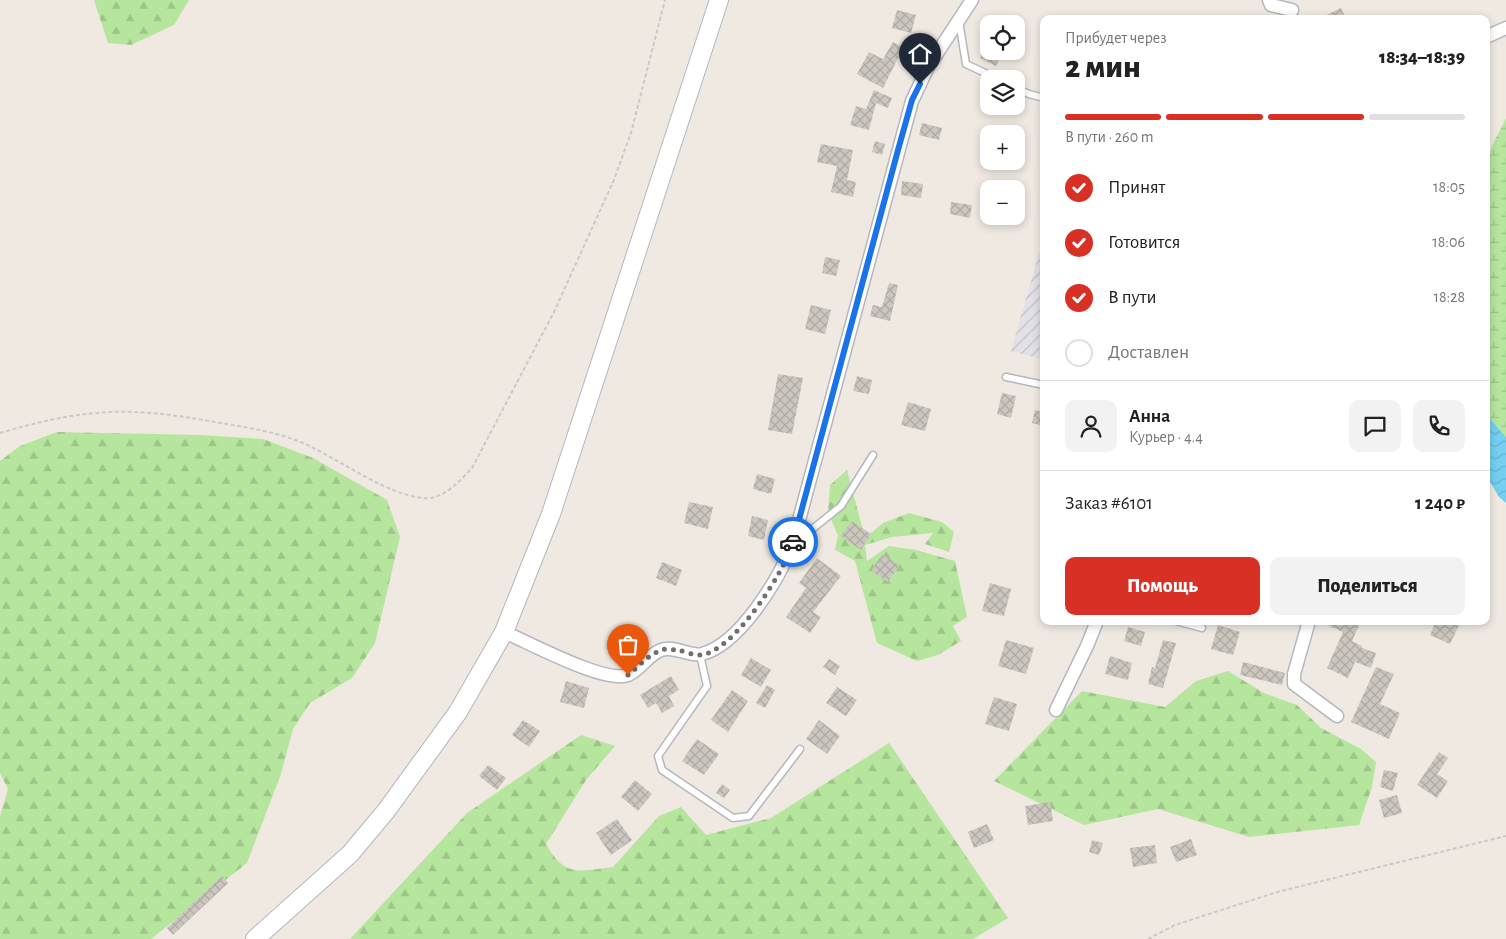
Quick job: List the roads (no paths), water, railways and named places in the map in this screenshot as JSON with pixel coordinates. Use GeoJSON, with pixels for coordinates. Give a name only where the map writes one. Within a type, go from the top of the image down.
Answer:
{"type":"FeatureCollection","features":[{"type":"Feature","properties":{"kind":"main road"},"geometry":{"type":"LineString","coordinates":[[255,939],[350,854],[386,811],[458,712],[504,632],[551,514],[719,0]]}},
{"type":"Feature","properties":{"kind":"street"},"geometry":{"type":"LineString","coordinates":[[504,632],[584,668],[616,676],[628,675],[662,649],[679,650],[700,655],[713,650],[726,641],[745,623],[764,598],[792,546],[912,100],[928,66],[972,0]]}},
{"type":"Feature","properties":{"kind":"street"},"geometry":{"type":"LineString","coordinates":[[1269,0],[1271,5],[1295,10]]}},
{"type":"Feature","properties":{"kind":"street"},"geometry":{"type":"LineString","coordinates":[[1490,35],[1506,28]]}},
{"type":"Feature","properties":{"kind":"street"},"geometry":{"type":"LineString","coordinates":[[1056,710],[1095,625]]}},
{"type":"Feature","properties":{"kind":"street"},"geometry":{"type":"LineString","coordinates":[[1308,625],[1294,674],[1294,684],[1338,716]]}},
{"type":"Feature","properties":{"kind":"lane"},"geometry":{"type":"LineString","coordinates":[[959,19],[966,64],[980,71]]}},
{"type":"Feature","properties":{"kind":"lane"},"geometry":{"type":"LineString","coordinates":[[1025,92],[1040,97]]}},
{"type":"Feature","properties":{"kind":"lane"},"geometry":{"type":"LineString","coordinates":[[1006,377],[1040,384]]}},
{"type":"Feature","properties":{"kind":"lane"},"geometry":{"type":"LineString","coordinates":[[792,546],[841,506],[873,455]]}},
{"type":"Feature","properties":{"kind":"lane"},"geometry":{"type":"LineString","coordinates":[[1191,625],[1202,628]]}},
{"type":"Feature","properties":{"kind":"lane"},"geometry":{"type":"LineString","coordinates":[[700,655],[707,686],[658,756],[662,770],[733,818],[749,816],[800,749]]}},
{"type":"Feature","properties":{"kind":"water"},"geometry":{"type":"Polygon","coordinates":[[[1490,419],[1506,437],[1506,503],[1499,497],[1490,482],[1490,419]]]}}]}
